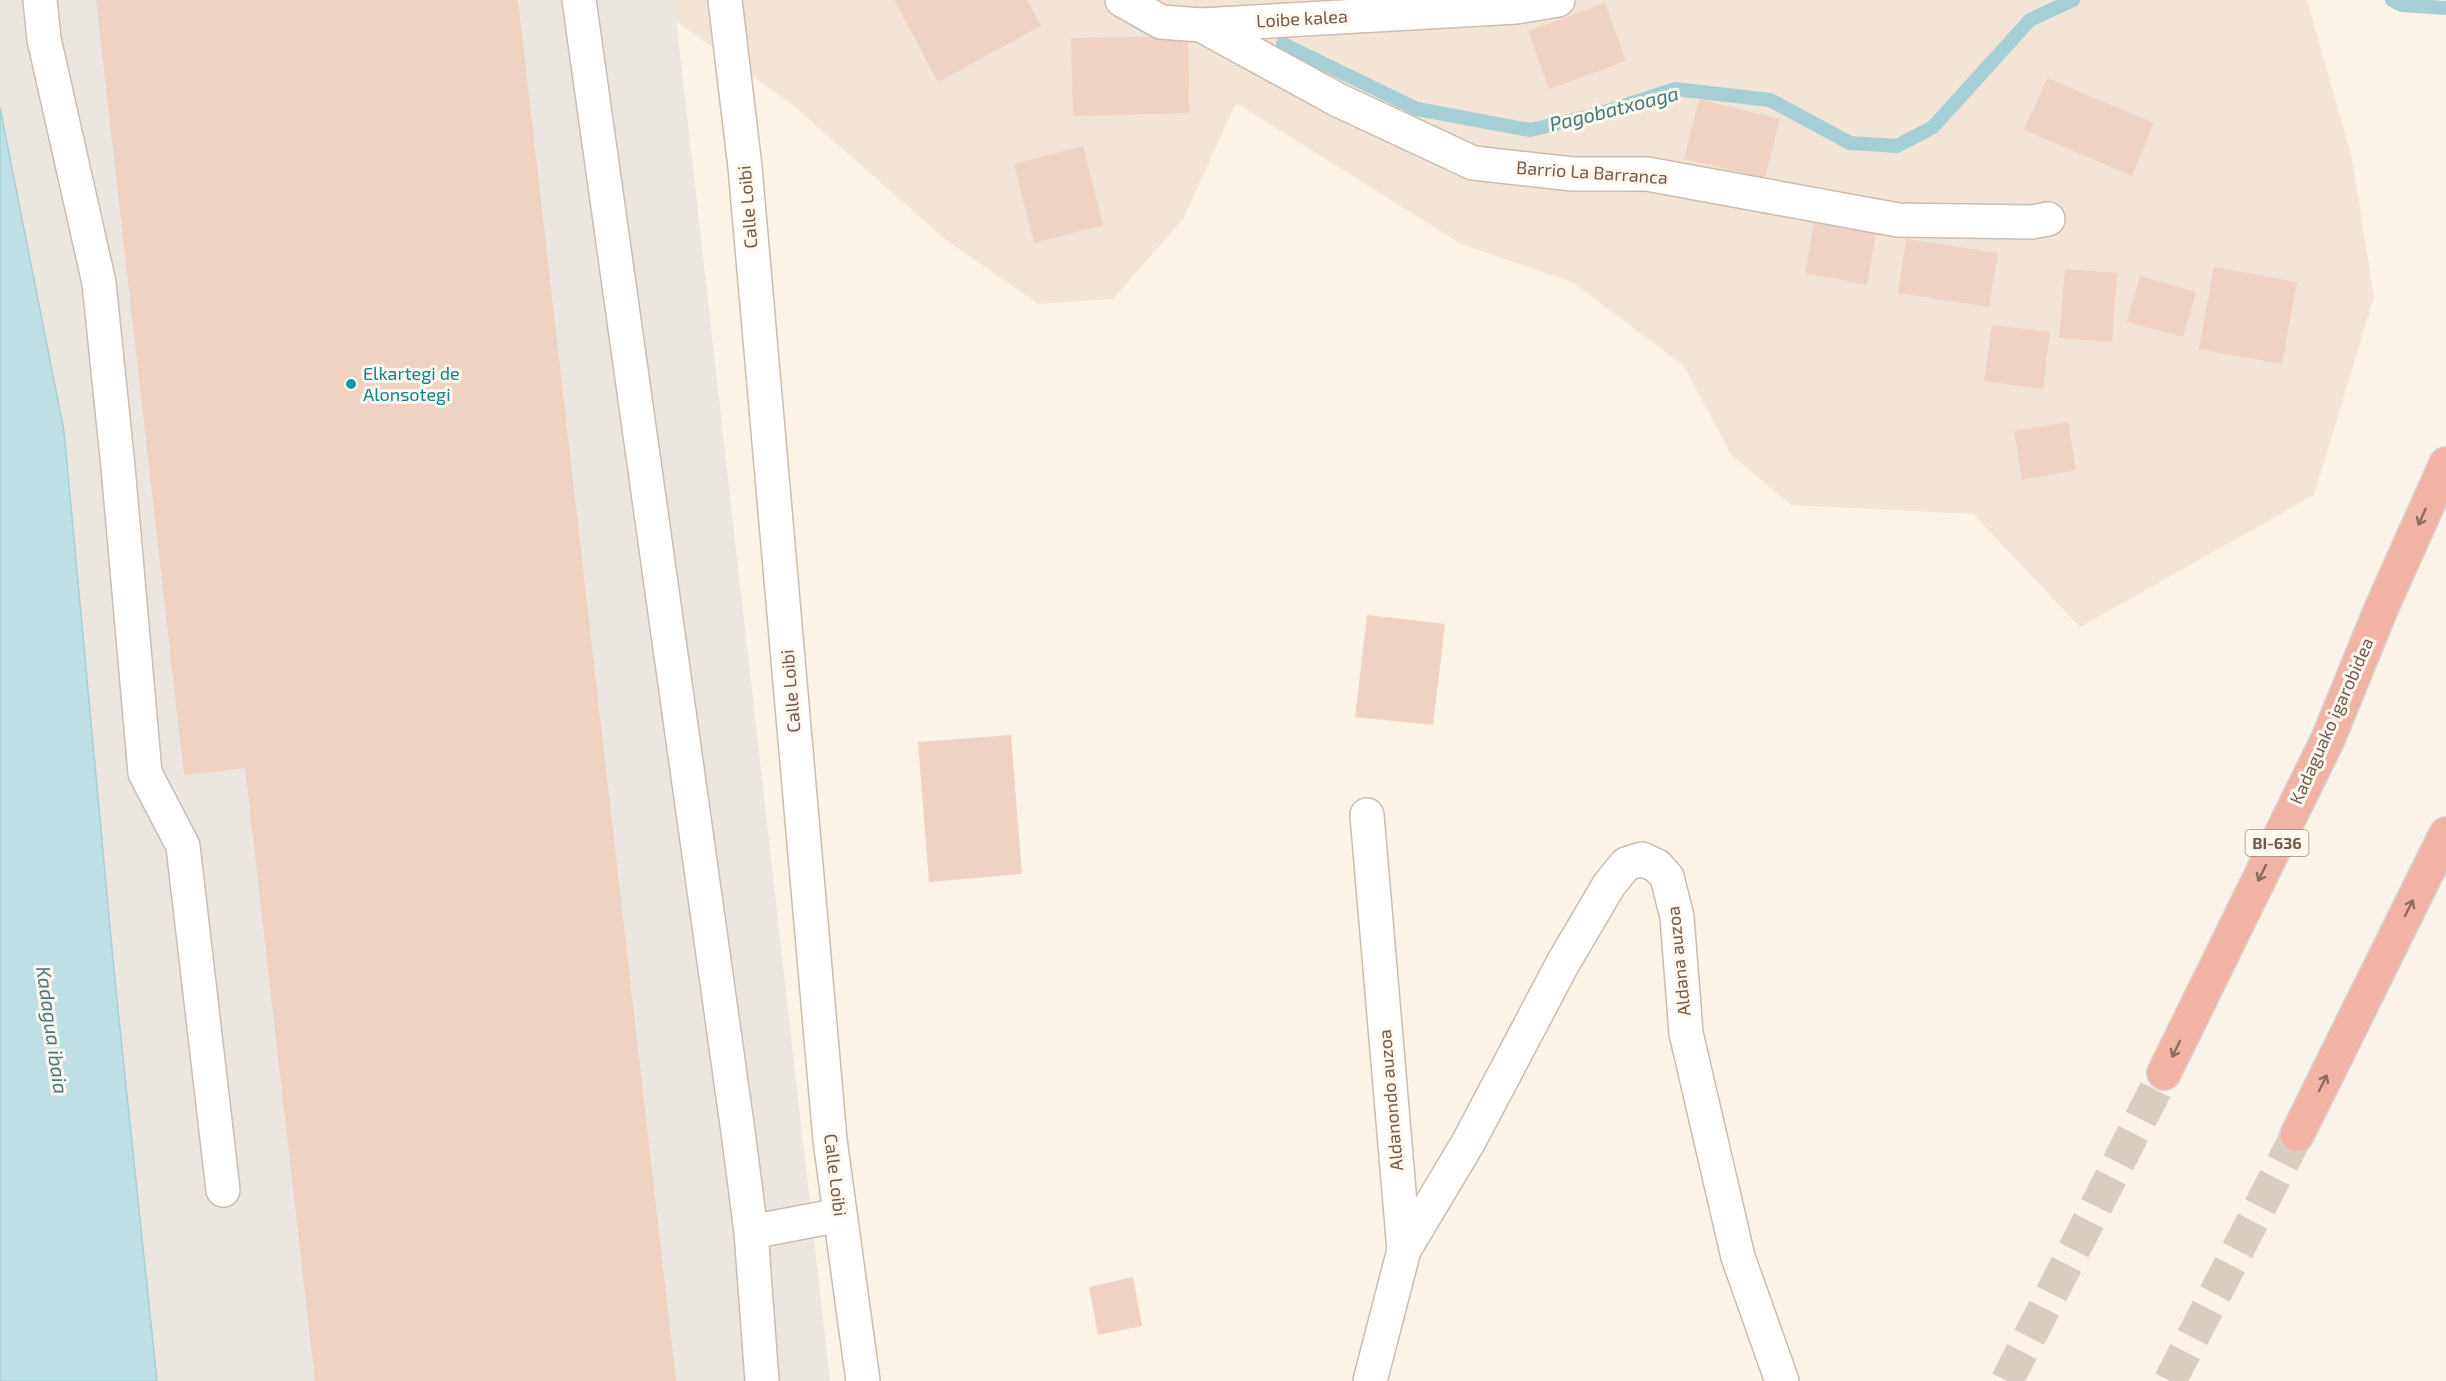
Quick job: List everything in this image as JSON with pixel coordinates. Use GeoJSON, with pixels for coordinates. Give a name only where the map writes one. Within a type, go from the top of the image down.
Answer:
{"type":"FeatureCollection","features":[{"type":"Feature","properties":{"kind":"highway","name":"Kadaguako igarobidea"},"geometry":{"type":"LineString","coordinates":[[2164,1073],[2328,739],[2381,609],[2446,464]]}},
{"type":"Feature","properties":{"kind":"highway"},"geometry":{"type":"LineString","coordinates":[[2296,1135],[2446,834]]}},
{"type":"Feature","properties":{"kind":"street"},"geometry":{"type":"LineString","coordinates":[[40,0],[44,39],[99,283],[145,773],[183,846],[223,1190]]}},
{"type":"Feature","properties":{"kind":"street"},"geometry":{"type":"LineString","coordinates":[[579,0],[751,1232],[762,1381]]}},
{"type":"Feature","properties":{"kind":"street","name":"Calle Loibi"},"geometry":{"type":"LineString","coordinates":[[725,0],[745,167],[830,1140],[863,1381]]}},
{"type":"Feature","properties":{"kind":"street","name":"Loibe kalea"},"geometry":{"type":"LineString","coordinates":[[1122,0],[1161,22],[1201,25],[1516,8],[1558,0]]}},
{"type":"Feature","properties":{"kind":"street","name":"Barrio La Barranca"},"geometry":{"type":"LineString","coordinates":[[1201,25],[1338,100],[1473,163],[1573,174],[1647,174],[1898,220],[2032,222],[2048,219]]}},
{"type":"Feature","properties":{"kind":"street","name":"Aldanondo auzoa"},"geometry":{"type":"LineString","coordinates":[[1367,815],[1404,1250],[1370,1381]]}},
{"type":"Feature","properties":{"kind":"street","name":"Aldana auzoa"},"geometry":{"type":"LineString","coordinates":[[1404,1250],[1468,1143],[1563,963],[1609,885],[1626,864],[1642,859],[1667,877],[1677,917],[1688,1044],[1738,1257],[1782,1381]]}},
{"type":"Feature","properties":{"kind":"street"},"geometry":{"type":"LineString","coordinates":[[751,1232],[840,1215]]}},
{"type":"Feature","properties":{"kind":"shaded area"},"geometry":{"type":"Polygon","coordinates":[[[0,0],[674,0],[830,1381],[157,1381],[115,981],[64,431],[0,108],[0,0]]]}},
{"type":"Feature","properties":{"kind":"shaded area"},"geometry":{"type":"Polygon","coordinates":[[[674,0],[2307,0],[2352,158],[2374,297],[2314,495],[2080,627],[1973,514],[1791,505],[1731,455],[1684,366],[1572,282],[1461,244],[1236,103],[1183,219],[1113,299],[1038,304],[946,240],[795,107],[676,21],[674,0]]]}},
{"type":"Feature","properties":{"kind":"water","name":"Kadagua ibaia"},"geometry":{"type":"Polygon","coordinates":[[[0,108],[64,431],[115,981],[157,1381],[0,1381],[0,108]]]}},
{"type":"Feature","properties":{"kind":"building","name":"Elkartegi de Alonsotegi"},"geometry":{"type":"Polygon","coordinates":[[[96,0],[518,0],[676,1381],[315,1381],[245,768],[184,775],[96,0]]]}},
{"type":"Feature","properties":{"kind":"building"},"geometry":{"type":"Polygon","coordinates":[[[894,0],[1027,0],[1041,26],[938,82],[894,0]]]}},
{"type":"Feature","properties":{"kind":"building"},"geometry":{"type":"Polygon","coordinates":[[[1605,3],[1626,61],[1549,89],[1528,31],[1605,3]]]}},
{"type":"Feature","properties":{"kind":"building"},"geometry":{"type":"Polygon","coordinates":[[[1188,36],[1189,113],[1073,116],[1071,38],[1188,36]]]}},
{"type":"Feature","properties":{"kind":"building"},"geometry":{"type":"Polygon","coordinates":[[[2047,78],[2154,123],[2132,176],[2024,130],[2047,78]]]}},
{"type":"Feature","properties":{"kind":"building"},"geometry":{"type":"Polygon","coordinates":[[[1699,99],[1780,119],[1765,178],[1684,159],[1699,99]]]}},
{"type":"Feature","properties":{"kind":"building"},"geometry":{"type":"Polygon","coordinates":[[[1083,146],[1103,225],[1034,243],[1014,164],[1083,146]]]}},
{"type":"Feature","properties":{"kind":"building"},"geometry":{"type":"Polygon","coordinates":[[[1814,223],[1876,234],[1867,285],[1805,273],[1814,223]]]}},
{"type":"Feature","properties":{"kind":"building"},"geometry":{"type":"Polygon","coordinates":[[[1906,239],[1998,253],[1989,307],[1898,293],[1906,239]]]}},
{"type":"Feature","properties":{"kind":"building"},"geometry":{"type":"Polygon","coordinates":[[[2214,267],[2297,282],[2282,364],[2199,349],[2214,267]]]}},
{"type":"Feature","properties":{"kind":"building"},"geometry":{"type":"Polygon","coordinates":[[[2065,269],[2117,273],[2112,342],[2059,338],[2065,269]]]}},
{"type":"Feature","properties":{"kind":"building"},"geometry":{"type":"Polygon","coordinates":[[[2140,276],[2196,292],[2183,337],[2127,322],[2140,276]]]}},
{"type":"Feature","properties":{"kind":"building"},"geometry":{"type":"Polygon","coordinates":[[[1992,325],[2050,332],[2043,389],[1984,381],[1992,325]]]}},
{"type":"Feature","properties":{"kind":"building"},"geometry":{"type":"Polygon","coordinates":[[[2068,422],[2076,470],[2022,480],[2014,431],[2068,422]]]}},
{"type":"Feature","properties":{"kind":"building"},"geometry":{"type":"Polygon","coordinates":[[[1367,615],[1445,624],[1433,725],[1355,717],[1367,615]]]}},
{"type":"Feature","properties":{"kind":"building"},"geometry":{"type":"Polygon","coordinates":[[[1011,735],[1022,874],[929,882],[918,742],[1011,735]]]}},
{"type":"Feature","properties":{"kind":"building"},"geometry":{"type":"Polygon","coordinates":[[[1133,1277],[1142,1326],[1098,1335],[1089,1287],[1133,1277]]]}},
{"type":"Feature","properties":{"kind":"waterway","name":"Pagobatxoaga"},"geometry":{"type":"LineString","coordinates":[[1283,44],[1417,109],[1530,130],[1602,113],[1675,89],[1770,100],[1850,143],[1897,146],[1933,127],[2030,20],[2073,0]]}},
{"type":"Feature","properties":{"kind":"waterway","name":"Pagobatxoaga"},"geometry":{"type":"LineString","coordinates":[[2392,0],[2401,5],[2446,8]]}},
{"type":"Feature","properties":{"kind":"tunnel"},"geometry":{"type":"LineString","coordinates":[[2007,1381],[2164,1073]]}},
{"type":"Feature","properties":{"kind":"tunnel"},"geometry":{"type":"LineString","coordinates":[[2170,1381],[2297,1135]]}},
{"type":"Feature","properties":{"kind":"place","name":"Elkartegi de Alonsotegi"},"geometry":{"type":"Point","coordinates":[351,384]}}]}
